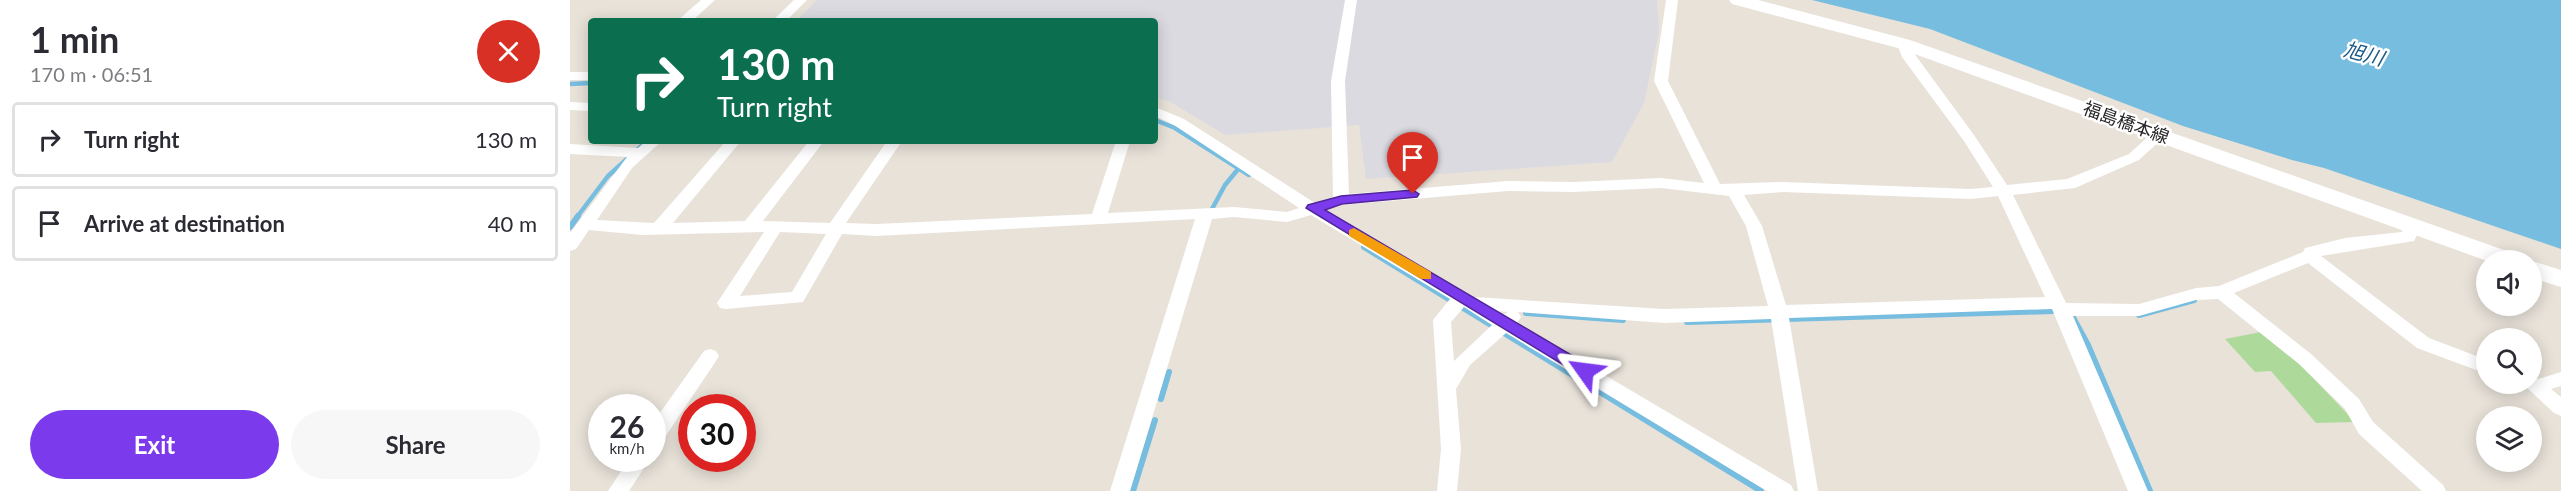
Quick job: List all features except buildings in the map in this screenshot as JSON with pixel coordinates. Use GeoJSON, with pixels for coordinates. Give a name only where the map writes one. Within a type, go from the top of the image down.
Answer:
{"type":"FeatureCollection","features":[{"type":"Feature","properties":{"kind":"main road","name":"福島橋本線"},"geometry":{"type":"LineString","coordinates":[[1738,0],[1904,44],[2480,250]]}},
{"type":"Feature","properties":{"kind":"main road"},"geometry":{"type":"LineString","coordinates":[[2542,272],[2561,279]]}},
{"type":"Feature","properties":{"kind":"street"},"geometry":{"type":"LineString","coordinates":[[688,18],[709,0]]}},
{"type":"Feature","properties":{"kind":"street"},"geometry":{"type":"LineString","coordinates":[[782,18],[801,0]]}},
{"type":"Feature","properties":{"kind":"street"},"geometry":{"type":"LineString","coordinates":[[1341,200],[1338,81],[1351,0]]}},
{"type":"Feature","properties":{"kind":"street"},"geometry":{"type":"LineString","coordinates":[[1672,0],[1661,81],[1715,189]]}},
{"type":"Feature","properties":{"kind":"street"},"geometry":{"type":"LineString","coordinates":[[1904,44],[1909,57],[1965,131],[2003,190],[2057,306],[2138,491]]}},
{"type":"Feature","properties":{"kind":"street"},"geometry":{"type":"LineString","coordinates":[[570,76],[588,76]]}},
{"type":"Feature","properties":{"kind":"street"},"geometry":{"type":"LineString","coordinates":[[570,106],[588,107]]}},
{"type":"Feature","properties":{"kind":"street"},"geometry":{"type":"LineString","coordinates":[[1158,112],[1179,122],[1305,211],[1784,491]]}},
{"type":"Feature","properties":{"kind":"street"},"geometry":{"type":"LineString","coordinates":[[585,225],[659,228],[750,226],[876,230],[1234,213],[1287,217],[1341,200],[1508,186],[1573,187],[1661,183],[1734,191],[1783,187],[1971,194],[2070,184],[2134,157],[2158,135]]}},
{"type":"Feature","properties":{"kind":"street"},"geometry":{"type":"LineString","coordinates":[[570,245],[635,152],[650,144]]}},
{"type":"Feature","properties":{"kind":"street"},"geometry":{"type":"LineString","coordinates":[[659,228],[731,144]]}},
{"type":"Feature","properties":{"kind":"street"},"geometry":{"type":"LineString","coordinates":[[750,226],[815,144]]}},
{"type":"Feature","properties":{"kind":"street"},"geometry":{"type":"LineString","coordinates":[[775,228],[726,303],[797,298],[836,229],[893,144]]}},
{"type":"Feature","properties":{"kind":"street"},"geometry":{"type":"LineString","coordinates":[[1098,219],[1122,144]]}},
{"type":"Feature","properties":{"kind":"street"},"geometry":{"type":"LineString","coordinates":[[570,150],[635,152]]}},
{"type":"Feature","properties":{"kind":"street"},"geometry":{"type":"LineString","coordinates":[[1734,191],[1754,226],[1779,317],[1808,491]]}},
{"type":"Feature","properties":{"kind":"street"},"geometry":{"type":"LineString","coordinates":[[1120,491],[1205,214]]}},
{"type":"Feature","properties":{"kind":"street"},"geometry":{"type":"LineString","coordinates":[[1447,491],[1451,449],[1448,386],[1441,336],[1442,320],[1462,302],[1664,316],[1779,317],[2057,306],[2139,310],[2196,294],[2221,292],[2327,247],[2408,237],[2413,226]]}},
{"type":"Feature","properties":{"kind":"street"},"geometry":{"type":"LineString","coordinates":[[2310,256],[2423,343],[2476,363]]}},
{"type":"Feature","properties":{"kind":"street"},"geometry":{"type":"LineString","coordinates":[[2221,292],[2305,359],[2359,416],[2366,428],[2436,491]]}},
{"type":"Feature","properties":{"kind":"street"},"geometry":{"type":"LineString","coordinates":[[1448,386],[1464,360],[1523,307]]}},
{"type":"Feature","properties":{"kind":"street"},"geometry":{"type":"LineString","coordinates":[[666,420],[710,356]]}},
{"type":"Feature","properties":{"kind":"street"},"geometry":{"type":"LineString","coordinates":[[2542,383],[2561,379]]}},
{"type":"Feature","properties":{"kind":"street"},"geometry":{"type":"LineString","coordinates":[[2542,391],[2561,408]]}},
{"type":"Feature","properties":{"kind":"street"},"geometry":{"type":"LineString","coordinates":[[618,491],[631,472]]}},
{"type":"Feature","properties":{"kind":"shaded area"},"geometry":{"type":"Polygon","coordinates":[[[817,0],[1657,0],[1659,32],[1644,103],[1612,162],[1366,179],[1359,125],[1225,135],[1169,101],[1158,99],[1158,18],[799,18],[817,0]]]}},
{"type":"Feature","properties":{"kind":"green space"},"geometry":{"type":"Polygon","coordinates":[[[2261,332],[2299,363],[2355,422],[2316,423],[2271,371],[2255,372],[2225,339],[2261,332]]]}},
{"type":"Feature","properties":{"kind":"water","name":"旭川"},"geometry":{"type":"Polygon","coordinates":[[[1812,0],[2561,0],[2561,249],[2324,168],[2183,126],[1930,29],[1812,0]]]}},
{"type":"Feature","properties":{"kind":"waterway"},"geometry":{"type":"LineString","coordinates":[[570,84],[588,83]]}},
{"type":"Feature","properties":{"kind":"waterway"},"geometry":{"type":"LineString","coordinates":[[1158,121],[1175,128],[1239,168]]}},
{"type":"Feature","properties":{"kind":"waterway"},"geometry":{"type":"LineString","coordinates":[[577,217],[608,176],[644,144]]}},
{"type":"Feature","properties":{"kind":"waterway"},"geometry":{"type":"LineString","coordinates":[[1212,209],[1225,185],[1239,168]]}},
{"type":"Feature","properties":{"kind":"waterway"},"geometry":{"type":"LineString","coordinates":[[1239,168],[1249,175]]}},
{"type":"Feature","properties":{"kind":"waterway"},"geometry":{"type":"LineString","coordinates":[[570,227],[578,216]]}},
{"type":"Feature","properties":{"kind":"waterway"},"geometry":{"type":"LineString","coordinates":[[1364,247],[1761,491]]}},
{"type":"Feature","properties":{"kind":"waterway"},"geometry":{"type":"LineString","coordinates":[[2139,315],[2194,300]]}},
{"type":"Feature","properties":{"kind":"waterway"},"geometry":{"type":"LineString","coordinates":[[1687,322],[2053,311]]}},
{"type":"Feature","properties":{"kind":"waterway"},"geometry":{"type":"LineString","coordinates":[[2070,312],[2088,345],[2150,491]]}},
{"type":"Feature","properties":{"kind":"waterway"},"geometry":{"type":"LineString","coordinates":[[1526,313],[1623,320]]}},
{"type":"Feature","properties":{"kind":"waterway"},"geometry":{"type":"LineString","coordinates":[[1161,399],[1169,372]]}},
{"type":"Feature","properties":{"kind":"waterway"},"geometry":{"type":"LineString","coordinates":[[1133,491],[1155,420]]}},
{"type":"Feature","properties":{"kind":"slow traffic"},"geometry":{"type":"LineString","coordinates":[[1354,233],[1426,275]]}},
{"type":"Feature","properties":{"kind":"route"},"geometry":{"type":"LineString","coordinates":[[1413,194],[1341,200],[1313,208],[1585,371]]}}]}
